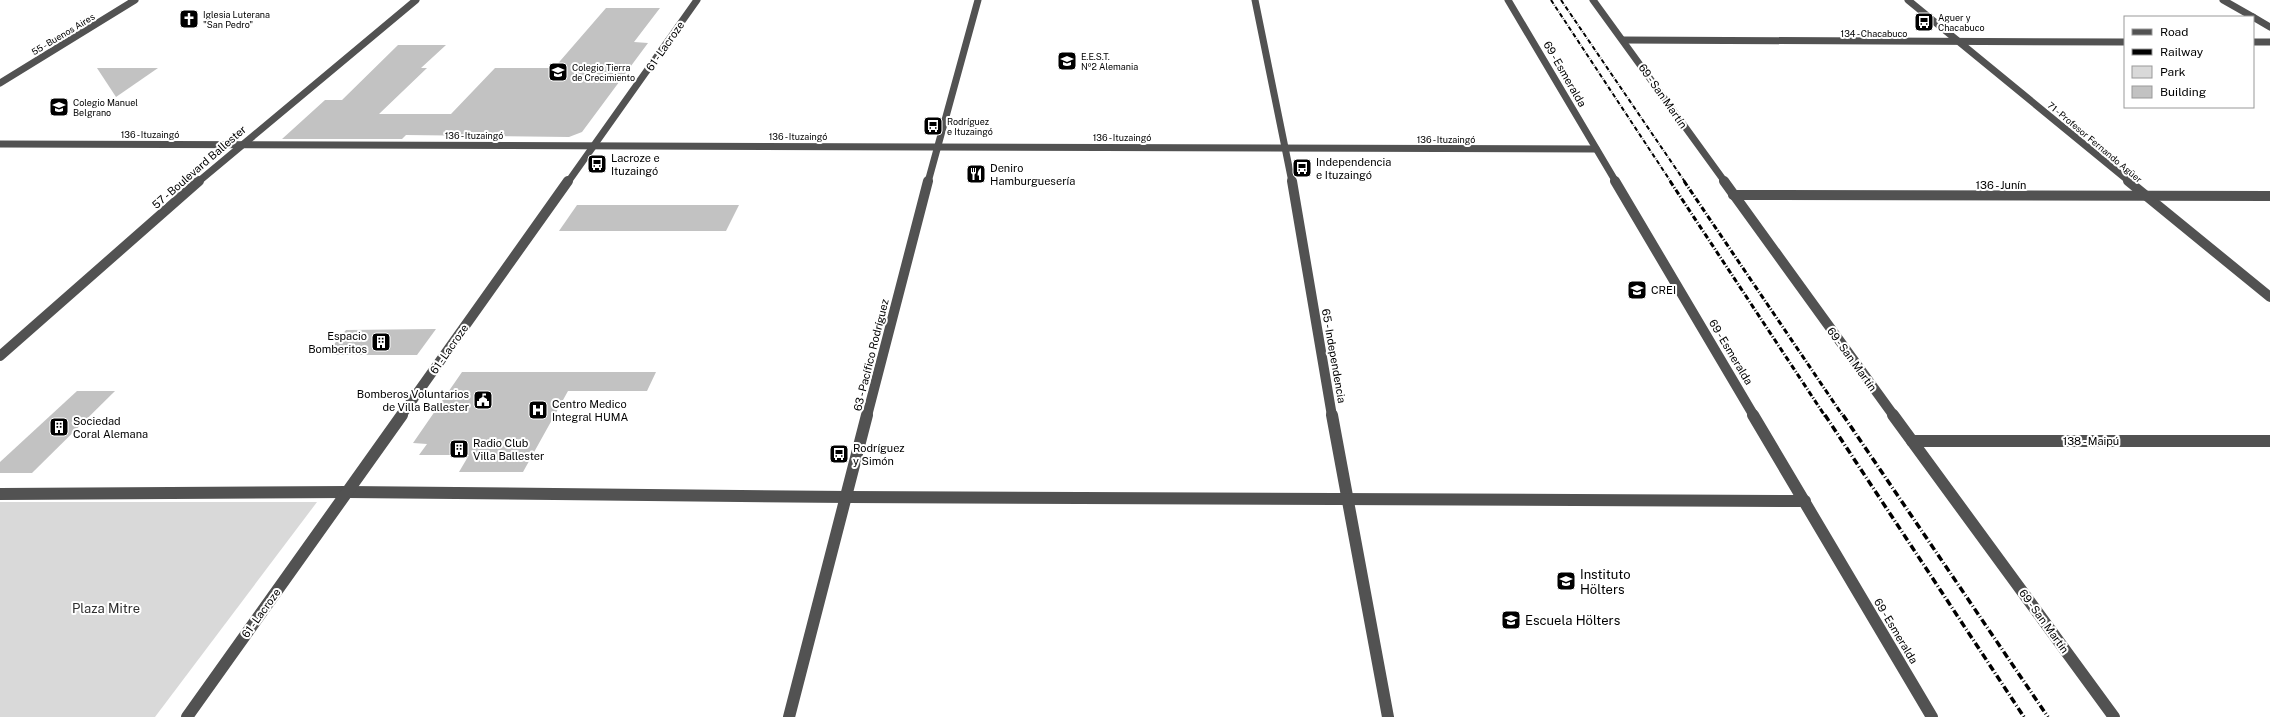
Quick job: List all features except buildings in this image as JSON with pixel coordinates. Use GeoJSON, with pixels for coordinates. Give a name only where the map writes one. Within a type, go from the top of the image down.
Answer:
{"type":"FeatureCollection","features":[{"type":"Feature","properties":{"kind":"street","name":"55 - Buenos Aires"},"geometry":{"type":"LineString","coordinates":[[0,83],[135,0]]}},
{"type":"Feature","properties":{"kind":"street","name":"57 - Boulevard Ballester"},"geometry":{"type":"LineString","coordinates":[[0,356],[242,143],[416,0]]}},
{"type":"Feature","properties":{"kind":"street","name":"61 - Lacroze"},"geometry":{"type":"LineString","coordinates":[[187,717],[697,0]]}},
{"type":"Feature","properties":{"kind":"street","name":"63 - Pacífico Rodríguez"},"geometry":{"type":"LineString","coordinates":[[788,717],[848,497],[938,146],[978,0]]}},
{"type":"Feature","properties":{"kind":"street","name":"65 - Independencia"},"geometry":{"type":"LineString","coordinates":[[1255,0],[1286,148],[1346,499],[1388,717]]}},
{"type":"Feature","properties":{"kind":"street","name":"69 - Esmeralda"},"geometry":{"type":"LineString","coordinates":[[1508,0],[1932,717]]}},
{"type":"Feature","properties":{"kind":"street","name":"69 - San Martín"},"geometry":{"type":"LineString","coordinates":[[1593,0],[1733,195],[2114,717]]}},
{"type":"Feature","properties":{"kind":"street","name":"71 - Profesor Fernando Agüer"},"geometry":{"type":"LineString","coordinates":[[1908,0],[2144,196],[2270,297]]}},
{"type":"Feature","properties":{"kind":"street"},"geometry":{"type":"LineString","coordinates":[[2223,0],[2251,16]]}},
{"type":"Feature","properties":{"kind":"street"},"geometry":{"type":"LineString","coordinates":[[2254,18],[2270,27]]}},
{"type":"Feature","properties":{"kind":"street","name":"134 - Chacabuco"},"geometry":{"type":"LineString","coordinates":[[1623,40],[1960,43],[2124,42]]}},
{"type":"Feature","properties":{"kind":"street"},"geometry":{"type":"LineString","coordinates":[[2254,42],[2270,42]]}},
{"type":"Feature","properties":{"kind":"street","name":"136 - Ituzaingó"},"geometry":{"type":"LineString","coordinates":[[0,144],[242,143],[594,146],[1596,149]]}},
{"type":"Feature","properties":{"kind":"street","name":"136 - Junín"},"geometry":{"type":"LineString","coordinates":[[1733,195],[2270,196]]}},
{"type":"Feature","properties":{"kind":"street","name":"138 - Maipú"},"geometry":{"type":"LineString","coordinates":[[1912,441],[2270,441]]}},
{"type":"Feature","properties":{"kind":"street"},"geometry":{"type":"LineString","coordinates":[[0,494],[348,492],[848,497],[1805,501]]}},
{"type":"Feature","properties":{"kind":"green space","name":"Plaza Mitre"},"geometry":{"type":"Polygon","coordinates":[[[0,502],[317,502],[155,717],[0,717],[0,502]]]}},
{"type":"Feature","properties":{"kind":"railway"},"geometry":{"type":"LineString","coordinates":[[1551,0],[1671,182]]}},
{"type":"Feature","properties":{"kind":"railway"},"geometry":{"type":"LineString","coordinates":[[1561,0],[1685,182]]}},
{"type":"Feature","properties":{"kind":"railway"},"geometry":{"type":"LineString","coordinates":[[1670,181],[1825,416]]}},
{"type":"Feature","properties":{"kind":"railway"},"geometry":{"type":"LineString","coordinates":[[1684,181],[1843,416]]}},
{"type":"Feature","properties":{"kind":"railway"},"geometry":{"type":"LineString","coordinates":[[1825,415],[2024,717]]}},
{"type":"Feature","properties":{"kind":"railway"},"geometry":{"type":"LineString","coordinates":[[1843,415],[2048,717]]}},
{"type":"Feature","properties":{"kind":"place","name":"Iglesia Luterana \"San Pedro\""},"geometry":{"type":"Point","coordinates":[189,19]}},
{"type":"Feature","properties":{"kind":"place","name":"Aguer y Chacabuco"},"geometry":{"type":"Point","coordinates":[1924,22]}},
{"type":"Feature","properties":{"kind":"place","name":"E.E.S.T. Nº2 Alemania"},"geometry":{"type":"Point","coordinates":[1067,61]}},
{"type":"Feature","properties":{"kind":"place","name":"Colegio Tierra de Crecimiento"},"geometry":{"type":"Point","coordinates":[558,72]}},
{"type":"Feature","properties":{"kind":"place","name":"Colegio Manuel Belgrano"},"geometry":{"type":"Point","coordinates":[59,107]}},
{"type":"Feature","properties":{"kind":"place","name":"Rodríguez e Ituzaingó"},"geometry":{"type":"Point","coordinates":[933,126]}},
{"type":"Feature","properties":{"kind":"place","name":"Lacroze e Ituzaingó"},"geometry":{"type":"Point","coordinates":[597,164]}},
{"type":"Feature","properties":{"kind":"place","name":"Independencia e Ituzaingó"},"geometry":{"type":"Point","coordinates":[1302,168]}},
{"type":"Feature","properties":{"kind":"place","name":"Deniro Hamburguesería"},"geometry":{"type":"Point","coordinates":[976,174]}},
{"type":"Feature","properties":{"kind":"place","name":"CREI"},"geometry":{"type":"Point","coordinates":[1637,290]}},
{"type":"Feature","properties":{"kind":"place","name":"Espacio Bomberitos"},"geometry":{"type":"Point","coordinates":[381,342]}},
{"type":"Feature","properties":{"kind":"place","name":"Bomberos Voluntarios de Villa Ballester"},"geometry":{"type":"Point","coordinates":[483,400]}},
{"type":"Feature","properties":{"kind":"place","name":"Centro Medico Integral HUMA"},"geometry":{"type":"Point","coordinates":[538,410]}},
{"type":"Feature","properties":{"kind":"place","name":"Sociedad Coral Alemana"},"geometry":{"type":"Point","coordinates":[59,427]}},
{"type":"Feature","properties":{"kind":"place","name":"Radio Club Villa Ballester"},"geometry":{"type":"Point","coordinates":[459,449]}},
{"type":"Feature","properties":{"kind":"place","name":"Rodríguez y Simón"},"geometry":{"type":"Point","coordinates":[839,454]}},
{"type":"Feature","properties":{"kind":"place","name":"Instituto Hölters"},"geometry":{"type":"Point","coordinates":[1566,581]}},
{"type":"Feature","properties":{"kind":"place","name":"Escuela Hölters"},"geometry":{"type":"Point","coordinates":[1511,620]}}]}
